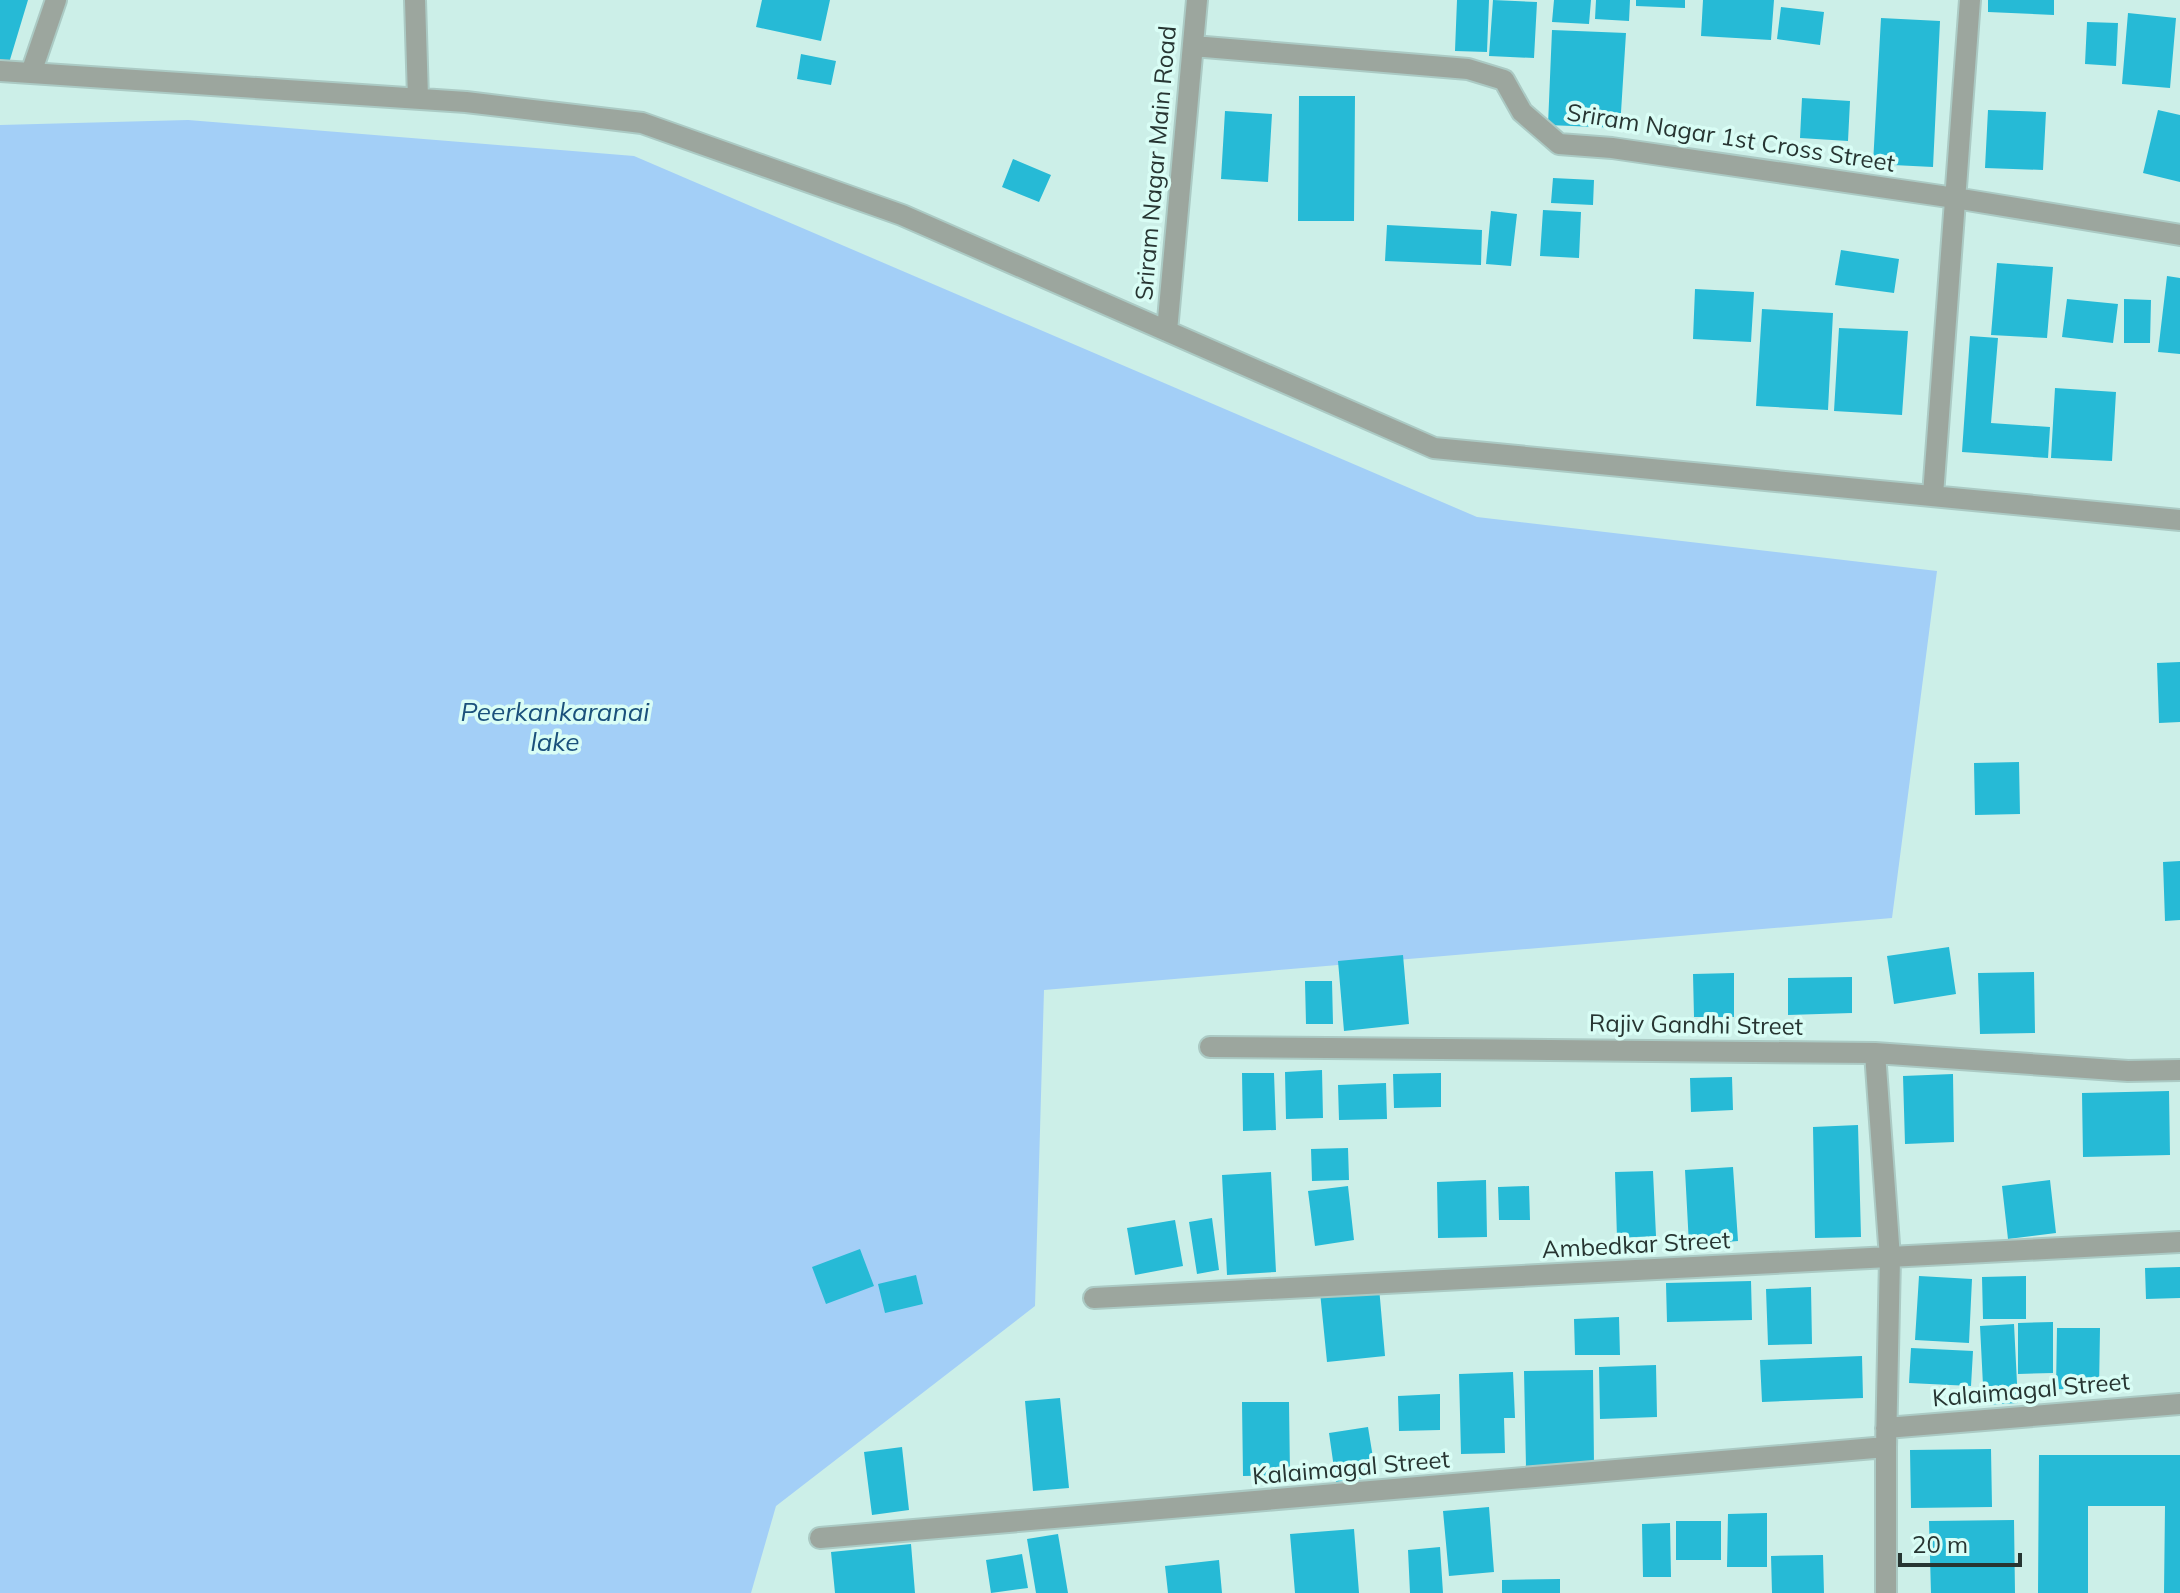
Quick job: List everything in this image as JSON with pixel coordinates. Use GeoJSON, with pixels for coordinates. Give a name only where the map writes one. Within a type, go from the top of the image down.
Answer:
{"type":"FeatureCollection","features":[{"type":"Feature","properties":{"kind":"street"},"geometry":{"type":"LineString","coordinates":[[31,73],[56,0]]}},
{"type":"Feature","properties":{"kind":"street"},"geometry":{"type":"LineString","coordinates":[[415,0],[418,98]]}},
{"type":"Feature","properties":{"kind":"street","name":"Sriram Nagar Main Road"},"geometry":{"type":"LineString","coordinates":[[1167,331],[1197,0]]}},
{"type":"Feature","properties":{"kind":"street"},"geometry":{"type":"LineString","coordinates":[[1933,495],[1970,0]]}},
{"type":"Feature","properties":{"kind":"street","name":"Sriram Nagar 1st Cross Street"},"geometry":{"type":"LineString","coordinates":[[1193,46],[1468,69],[1504,80],[1522,112],[1559,144],[1612,148],[1955,198],[2180,235]]}},
{"type":"Feature","properties":{"kind":"street"},"geometry":{"type":"LineString","coordinates":[[0,71],[418,98],[642,123],[902,215],[1434,448],[2180,520]]}},
{"type":"Feature","properties":{"kind":"street","name":"Rajiv Gandhi Street"},"geometry":{"type":"LineString","coordinates":[[1210,1047],[1875,1053],[2128,1071],[2180,1070]]}},
{"type":"Feature","properties":{"kind":"street"},"geometry":{"type":"LineString","coordinates":[[1875,1053],[1890,1258],[1886,1593]]}},
{"type":"Feature","properties":{"kind":"street","name":"Ambedkar Street"},"geometry":{"type":"LineString","coordinates":[[1094,1298],[2180,1242]]}},
{"type":"Feature","properties":{"kind":"street","name":"Kalaimagal Street"},"geometry":{"type":"LineString","coordinates":[[820,1538],[1886,1438],[2180,1404]]}},
{"type":"Feature","properties":{"kind":"water","name":"Peerkankaranai lake"},"geometry":{"type":"Polygon","coordinates":[[[188,120],[634,156],[1477,517],[1937,571],[1892,918],[1044,990],[1035,1306],[776,1506],[751,1593],[0,1593],[0,125],[188,120]]]}},
{"type":"Feature","properties":{"kind":"building"},"geometry":{"type":"Polygon","coordinates":[[[0,0],[28,0],[9,63],[0,60],[0,0]]]}},
{"type":"Feature","properties":{"kind":"building"},"geometry":{"type":"Polygon","coordinates":[[[762,0],[830,0],[821,41],[756,27],[762,0]]]}},
{"type":"Feature","properties":{"kind":"building"},"geometry":{"type":"Polygon","coordinates":[[[1457,0],[1489,0],[1487,52],[1455,51],[1457,0]]]}},
{"type":"Feature","properties":{"kind":"building"},"geometry":{"type":"Polygon","coordinates":[[[1493,0],[1537,2],[1534,58],[1489,56],[1493,0]]]}},
{"type":"Feature","properties":{"kind":"building"},"geometry":{"type":"Polygon","coordinates":[[[1554,0],[1591,0],[1589,24],[1552,22],[1554,0]]]}},
{"type":"Feature","properties":{"kind":"building"},"geometry":{"type":"Polygon","coordinates":[[[1596,0],[1630,0],[1629,21],[1595,19],[1596,0]]]}},
{"type":"Feature","properties":{"kind":"building"},"geometry":{"type":"Polygon","coordinates":[[[1636,0],[1685,0],[1685,8],[1636,6],[1636,0]]]}},
{"type":"Feature","properties":{"kind":"building"},"geometry":{"type":"Polygon","coordinates":[[[1703,0],[1774,0],[1771,40],[1701,36],[1703,0]]]}},
{"type":"Feature","properties":{"kind":"building"},"geometry":{"type":"Polygon","coordinates":[[[1988,0],[2054,0],[2054,15],[1988,12],[1988,0]]]}},
{"type":"Feature","properties":{"kind":"building"},"geometry":{"type":"Polygon","coordinates":[[[1781,7],[1824,12],[1820,45],[1777,39],[1781,7]]]}},
{"type":"Feature","properties":{"kind":"building"},"geometry":{"type":"Polygon","coordinates":[[[2128,13],[2176,18],[2170,88],[2122,84],[2128,13]]]}},
{"type":"Feature","properties":{"kind":"building"},"geometry":{"type":"Polygon","coordinates":[[[1881,18],[1940,21],[1933,167],[1873,164],[1881,18]]]}},
{"type":"Feature","properties":{"kind":"building"},"geometry":{"type":"Polygon","coordinates":[[[2087,22],[2118,23],[2116,66],[2085,64],[2087,22]]]}},
{"type":"Feature","properties":{"kind":"building"},"geometry":{"type":"Polygon","coordinates":[[[1552,30],[1626,33],[1620,128],[1548,125],[1552,30]]]}},
{"type":"Feature","properties":{"kind":"building"},"geometry":{"type":"Polygon","coordinates":[[[801,54],[836,61],[831,85],[797,79],[801,54]]]}},
{"type":"Feature","properties":{"kind":"building"},"geometry":{"type":"Polygon","coordinates":[[[1299,96],[1355,96],[1354,221],[1298,221],[1299,96]]]}},
{"type":"Feature","properties":{"kind":"building"},"geometry":{"type":"Polygon","coordinates":[[[1802,98],[1850,101],[1848,141],[1800,138],[1802,98]]]}},
{"type":"Feature","properties":{"kind":"building"},"geometry":{"type":"Polygon","coordinates":[[[1988,110],[2046,112],[2043,170],[1985,168],[1988,110]]]}},
{"type":"Feature","properties":{"kind":"building"},"geometry":{"type":"Polygon","coordinates":[[[2158,110],[2180,115],[2180,182],[2143,173],[2158,110]]]}},
{"type":"Feature","properties":{"kind":"building"},"geometry":{"type":"Polygon","coordinates":[[[1225,111],[1272,114],[1268,182],[1221,179],[1225,111]]]}},
{"type":"Feature","properties":{"kind":"building"},"geometry":{"type":"Polygon","coordinates":[[[1013,159],[1051,175],[1039,202],[1002,187],[1013,159]]]}},
{"type":"Feature","properties":{"kind":"building"},"geometry":{"type":"Polygon","coordinates":[[[1553,178],[1594,180],[1593,205],[1551,203],[1553,178]]]}},
{"type":"Feature","properties":{"kind":"building"},"geometry":{"type":"Polygon","coordinates":[[[1543,210],[1581,212],[1579,258],[1540,256],[1543,210]]]}},
{"type":"Feature","properties":{"kind":"building"},"geometry":{"type":"Polygon","coordinates":[[[1491,211],[1517,214],[1511,266],[1486,264],[1491,211]]]}},
{"type":"Feature","properties":{"kind":"building"},"geometry":{"type":"Polygon","coordinates":[[[1387,225],[1482,230],[1481,265],[1385,261],[1387,225]]]}},
{"type":"Feature","properties":{"kind":"building"},"geometry":{"type":"Polygon","coordinates":[[[1841,250],[1899,259],[1894,293],[1835,285],[1841,250]]]}},
{"type":"Feature","properties":{"kind":"building"},"geometry":{"type":"Polygon","coordinates":[[[1997,263],[2053,267],[2047,338],[1991,335],[1997,263]]]}},
{"type":"Feature","properties":{"kind":"building"},"geometry":{"type":"Polygon","coordinates":[[[2167,276],[2180,278],[2180,354],[2158,352],[2167,276]]]}},
{"type":"Feature","properties":{"kind":"building"},"geometry":{"type":"Polygon","coordinates":[[[1695,289],[1754,292],[1751,342],[1693,339],[1695,289]]]}},
{"type":"Feature","properties":{"kind":"building"},"geometry":{"type":"Polygon","coordinates":[[[2067,299],[2118,304],[2113,343],[2062,337],[2067,299]]]}},
{"type":"Feature","properties":{"kind":"building"},"geometry":{"type":"Polygon","coordinates":[[[2124,299],[2151,300],[2150,343],[2124,343],[2124,299]]]}},
{"type":"Feature","properties":{"kind":"building"},"geometry":{"type":"Polygon","coordinates":[[[1762,309],[1833,313],[1828,410],[1756,406],[1762,309]]]}},
{"type":"Feature","properties":{"kind":"building"},"geometry":{"type":"Polygon","coordinates":[[[1839,328],[1908,331],[1902,415],[1834,411],[1839,328]]]}},
{"type":"Feature","properties":{"kind":"building"},"geometry":{"type":"Polygon","coordinates":[[[1970,336],[1998,338],[1991,423],[2050,427],[2048,458],[1962,452],[1970,336]]]}},
{"type":"Feature","properties":{"kind":"building"},"geometry":{"type":"Polygon","coordinates":[[[2055,388],[2116,392],[2112,461],[2051,458],[2055,388]]]}},
{"type":"Feature","properties":{"kind":"building"},"geometry":{"type":"Polygon","coordinates":[[[2180,662],[2180,722],[2159,723],[2157,663],[2180,662]]]}},
{"type":"Feature","properties":{"kind":"building"},"geometry":{"type":"Polygon","coordinates":[[[2019,762],[2020,814],[1975,815],[1974,763],[2019,762]]]}},
{"type":"Feature","properties":{"kind":"building"},"geometry":{"type":"Polygon","coordinates":[[[2180,861],[2180,920],[2165,921],[2163,862],[2180,861]]]}},
{"type":"Feature","properties":{"kind":"building"},"geometry":{"type":"Polygon","coordinates":[[[1949,947],[1956,994],[1894,1004],[1887,956],[1949,947]]]}},
{"type":"Feature","properties":{"kind":"building"},"geometry":{"type":"Polygon","coordinates":[[[1403,955],[1409,1024],[1344,1031],[1338,961],[1403,955]]]}},
{"type":"Feature","properties":{"kind":"building"},"geometry":{"type":"Polygon","coordinates":[[[2034,972],[2035,1033],[1980,1034],[1978,973],[2034,972]]]}},
{"type":"Feature","properties":{"kind":"building"},"geometry":{"type":"Polygon","coordinates":[[[1734,973],[1734,1017],[1694,1017],[1693,974],[1734,973]]]}},
{"type":"Feature","properties":{"kind":"building"},"geometry":{"type":"Polygon","coordinates":[[[1852,977],[1852,1013],[1788,1015],[1788,978],[1852,977]]]}},
{"type":"Feature","properties":{"kind":"building"},"geometry":{"type":"Polygon","coordinates":[[[1305,981],[1332,981],[1333,1024],[1306,1024],[1305,981]]]}},
{"type":"Feature","properties":{"kind":"building"},"geometry":{"type":"Polygon","coordinates":[[[1322,1070],[1323,1118],[1286,1119],[1285,1072],[1322,1070]]]}},
{"type":"Feature","properties":{"kind":"building"},"geometry":{"type":"Polygon","coordinates":[[[1242,1073],[1274,1073],[1276,1130],[1243,1131],[1242,1073]]]}},
{"type":"Feature","properties":{"kind":"building"},"geometry":{"type":"Polygon","coordinates":[[[1441,1073],[1441,1107],[1394,1108],[1393,1074],[1441,1073]]]}},
{"type":"Feature","properties":{"kind":"building"},"geometry":{"type":"Polygon","coordinates":[[[1953,1074],[1954,1142],[1905,1144],[1903,1076],[1953,1074]]]}},
{"type":"Feature","properties":{"kind":"building"},"geometry":{"type":"Polygon","coordinates":[[[1732,1077],[1733,1110],[1691,1112],[1690,1078],[1732,1077]]]}},
{"type":"Feature","properties":{"kind":"building"},"geometry":{"type":"Polygon","coordinates":[[[1386,1083],[1387,1119],[1339,1120],[1338,1085],[1386,1083]]]}},
{"type":"Feature","properties":{"kind":"building"},"geometry":{"type":"Polygon","coordinates":[[[2169,1091],[2170,1155],[2083,1157],[2082,1093],[2169,1091]]]}},
{"type":"Feature","properties":{"kind":"building"},"geometry":{"type":"Polygon","coordinates":[[[1858,1125],[1861,1237],[1815,1238],[1813,1127],[1858,1125]]]}},
{"type":"Feature","properties":{"kind":"building"},"geometry":{"type":"Polygon","coordinates":[[[1348,1148],[1349,1180],[1312,1181],[1311,1149],[1348,1148]]]}},
{"type":"Feature","properties":{"kind":"building"},"geometry":{"type":"Polygon","coordinates":[[[1733,1167],[1738,1241],[1689,1245],[1685,1170],[1733,1167]]]}},
{"type":"Feature","properties":{"kind":"building"},"geometry":{"type":"Polygon","coordinates":[[[1653,1171],[1656,1236],[1617,1238],[1615,1172],[1653,1171]]]}},
{"type":"Feature","properties":{"kind":"building"},"geometry":{"type":"Polygon","coordinates":[[[1271,1172],[1276,1272],[1227,1275],[1222,1175],[1271,1172]]]}},
{"type":"Feature","properties":{"kind":"building"},"geometry":{"type":"Polygon","coordinates":[[[1486,1180],[1487,1237],[1438,1238],[1437,1182],[1486,1180]]]}},
{"type":"Feature","properties":{"kind":"building"},"geometry":{"type":"Polygon","coordinates":[[[2050,1180],[2056,1233],[2008,1239],[2002,1186],[2050,1180]]]}},
{"type":"Feature","properties":{"kind":"building"},"geometry":{"type":"Polygon","coordinates":[[[1348,1186],[1354,1240],[1315,1246],[1308,1191],[1348,1186]]]}},
{"type":"Feature","properties":{"kind":"building"},"geometry":{"type":"Polygon","coordinates":[[[1529,1186],[1530,1220],[1499,1220],[1498,1187],[1529,1186]]]}},
{"type":"Feature","properties":{"kind":"building"},"geometry":{"type":"Polygon","coordinates":[[[1212,1218],[1219,1270],[1197,1274],[1189,1222],[1212,1218]]]}},
{"type":"Feature","properties":{"kind":"building"},"geometry":{"type":"Polygon","coordinates":[[[1175,1220],[1183,1266],[1135,1275],[1127,1228],[1175,1220]]]}},
{"type":"Feature","properties":{"kind":"building"},"geometry":{"type":"Polygon","coordinates":[[[860,1249],[874,1286],[826,1304],[812,1267],[860,1249]]]}},
{"type":"Feature","properties":{"kind":"building"},"geometry":{"type":"Polygon","coordinates":[[[2180,1267],[2180,1298],[2146,1299],[2145,1268],[2180,1267]]]}},
{"type":"Feature","properties":{"kind":"building"},"geometry":{"type":"Polygon","coordinates":[[[916,1275],[923,1304],[885,1313],[878,1284],[916,1275]]]}},
{"type":"Feature","properties":{"kind":"building"},"geometry":{"type":"Polygon","coordinates":[[[1919,1276],[1972,1279],[1969,1343],[1915,1340],[1919,1276]]]}},
{"type":"Feature","properties":{"kind":"building"},"geometry":{"type":"Polygon","coordinates":[[[2026,1276],[2026,1319],[1983,1319],[1982,1277],[2026,1276]]]}},
{"type":"Feature","properties":{"kind":"building"},"geometry":{"type":"Polygon","coordinates":[[[1751,1281],[1752,1320],[1667,1322],[1666,1283],[1751,1281]]]}},
{"type":"Feature","properties":{"kind":"building"},"geometry":{"type":"Polygon","coordinates":[[[1379,1287],[1385,1356],[1327,1362],[1320,1292],[1379,1287]]]}},
{"type":"Feature","properties":{"kind":"building"},"geometry":{"type":"Polygon","coordinates":[[[1811,1287],[1812,1344],[1768,1345],[1766,1289],[1811,1287]]]}},
{"type":"Feature","properties":{"kind":"building"},"geometry":{"type":"Polygon","coordinates":[[[1619,1317],[1620,1355],[1575,1355],[1574,1319],[1619,1317]]]}},
{"type":"Feature","properties":{"kind":"building"},"geometry":{"type":"Polygon","coordinates":[[[2053,1322],[2053,1373],[2018,1374],[2018,1323],[2053,1322]]]}},
{"type":"Feature","properties":{"kind":"building"},"geometry":{"type":"Polygon","coordinates":[[[2014,1324],[2018,1403],[1984,1405],[1980,1326],[2014,1324]]]}},
{"type":"Feature","properties":{"kind":"building"},"geometry":{"type":"Polygon","coordinates":[[[2057,1328],[2100,1328],[2099,1390],[2056,1389],[2057,1328]]]}},
{"type":"Feature","properties":{"kind":"building"},"geometry":{"type":"Polygon","coordinates":[[[1911,1348],[1973,1351],[1971,1386],[1909,1383],[1911,1348]]]}},
{"type":"Feature","properties":{"kind":"building"},"geometry":{"type":"Polygon","coordinates":[[[1862,1356],[1863,1398],[1762,1402],[1760,1360],[1862,1356]]]}},
{"type":"Feature","properties":{"kind":"building"},"geometry":{"type":"Polygon","coordinates":[[[1656,1365],[1657,1417],[1600,1419],[1599,1367],[1656,1365]]]}},
{"type":"Feature","properties":{"kind":"building"},"geometry":{"type":"Polygon","coordinates":[[[1593,1370],[1594,1465],[1526,1467],[1524,1371],[1593,1370]]]}},
{"type":"Feature","properties":{"kind":"building"},"geometry":{"type":"Polygon","coordinates":[[[1513,1372],[1515,1418],[1504,1418],[1505,1453],[1461,1454],[1459,1374],[1513,1372]]]}},
{"type":"Feature","properties":{"kind":"building"},"geometry":{"type":"Polygon","coordinates":[[[1440,1394],[1440,1430],[1399,1431],[1398,1396],[1440,1394]]]}},
{"type":"Feature","properties":{"kind":"building"},"geometry":{"type":"Polygon","coordinates":[[[1060,1398],[1069,1488],[1033,1491],[1025,1401],[1060,1398]]]}},
{"type":"Feature","properties":{"kind":"building"},"geometry":{"type":"Polygon","coordinates":[[[1242,1402],[1289,1402],[1290,1475],[1243,1476],[1242,1402]]]}},
{"type":"Feature","properties":{"kind":"building"},"geometry":{"type":"Polygon","coordinates":[[[1368,1427],[1376,1476],[1336,1482],[1329,1433],[1368,1427]]]}},
{"type":"Feature","properties":{"kind":"building"},"geometry":{"type":"Polygon","coordinates":[[[902,1447],[909,1510],[872,1515],[864,1452],[902,1447]]]}},
{"type":"Feature","properties":{"kind":"building"},"geometry":{"type":"Polygon","coordinates":[[[1991,1449],[1992,1507],[1911,1508],[1910,1450],[1991,1449]]]}},
{"type":"Feature","properties":{"kind":"building"},"geometry":{"type":"Polygon","coordinates":[[[2039,1455],[2180,1455],[2180,1593],[2164,1593],[2165,1506],[2088,1506],[2088,1593],[2038,1593],[2039,1455]]]}},
{"type":"Feature","properties":{"kind":"building"},"geometry":{"type":"Polygon","coordinates":[[[1489,1507],[1494,1572],[1449,1576],[1443,1511],[1489,1507]]]}},
{"type":"Feature","properties":{"kind":"building"},"geometry":{"type":"Polygon","coordinates":[[[1767,1513],[1767,1567],[1727,1567],[1728,1514],[1767,1513]]]}},
{"type":"Feature","properties":{"kind":"building"},"geometry":{"type":"Polygon","coordinates":[[[2014,1520],[2015,1593],[1931,1593],[1929,1521],[2014,1520]]]}},
{"type":"Feature","properties":{"kind":"building"},"geometry":{"type":"Polygon","coordinates":[[[1676,1521],[1721,1521],[1721,1560],[1676,1560],[1676,1521]]]}},
{"type":"Feature","properties":{"kind":"building"},"geometry":{"type":"Polygon","coordinates":[[[1670,1523],[1671,1577],[1643,1577],[1642,1524],[1670,1523]]]}},
{"type":"Feature","properties":{"kind":"building"},"geometry":{"type":"Polygon","coordinates":[[[1354,1529],[1359,1593],[1295,1593],[1290,1534],[1354,1529]]]}},
{"type":"Feature","properties":{"kind":"building"},"geometry":{"type":"Polygon","coordinates":[[[1058,1534],[1068,1593],[1036,1593],[1027,1539],[1058,1534]]]}},
{"type":"Feature","properties":{"kind":"building"},"geometry":{"type":"Polygon","coordinates":[[[911,1544],[915,1593],[835,1593],[831,1552],[911,1544]]]}},
{"type":"Feature","properties":{"kind":"building"},"geometry":{"type":"Polygon","coordinates":[[[1440,1547],[1443,1593],[1410,1593],[1408,1550],[1440,1547]]]}},
{"type":"Feature","properties":{"kind":"building"},"geometry":{"type":"Polygon","coordinates":[[[1022,1554],[1028,1588],[991,1593],[986,1560],[1022,1554]]]}},
{"type":"Feature","properties":{"kind":"building"},"geometry":{"type":"Polygon","coordinates":[[[1823,1555],[1824,1593],[1772,1593],[1771,1556],[1823,1555]]]}},
{"type":"Feature","properties":{"kind":"building"},"geometry":{"type":"Polygon","coordinates":[[[1219,1560],[1222,1593],[1168,1593],[1165,1566],[1219,1560]]]}},
{"type":"Feature","properties":{"kind":"building"},"geometry":{"type":"Polygon","coordinates":[[[1560,1579],[1560,1593],[1502,1593],[1502,1580],[1560,1579]]]}}]}
